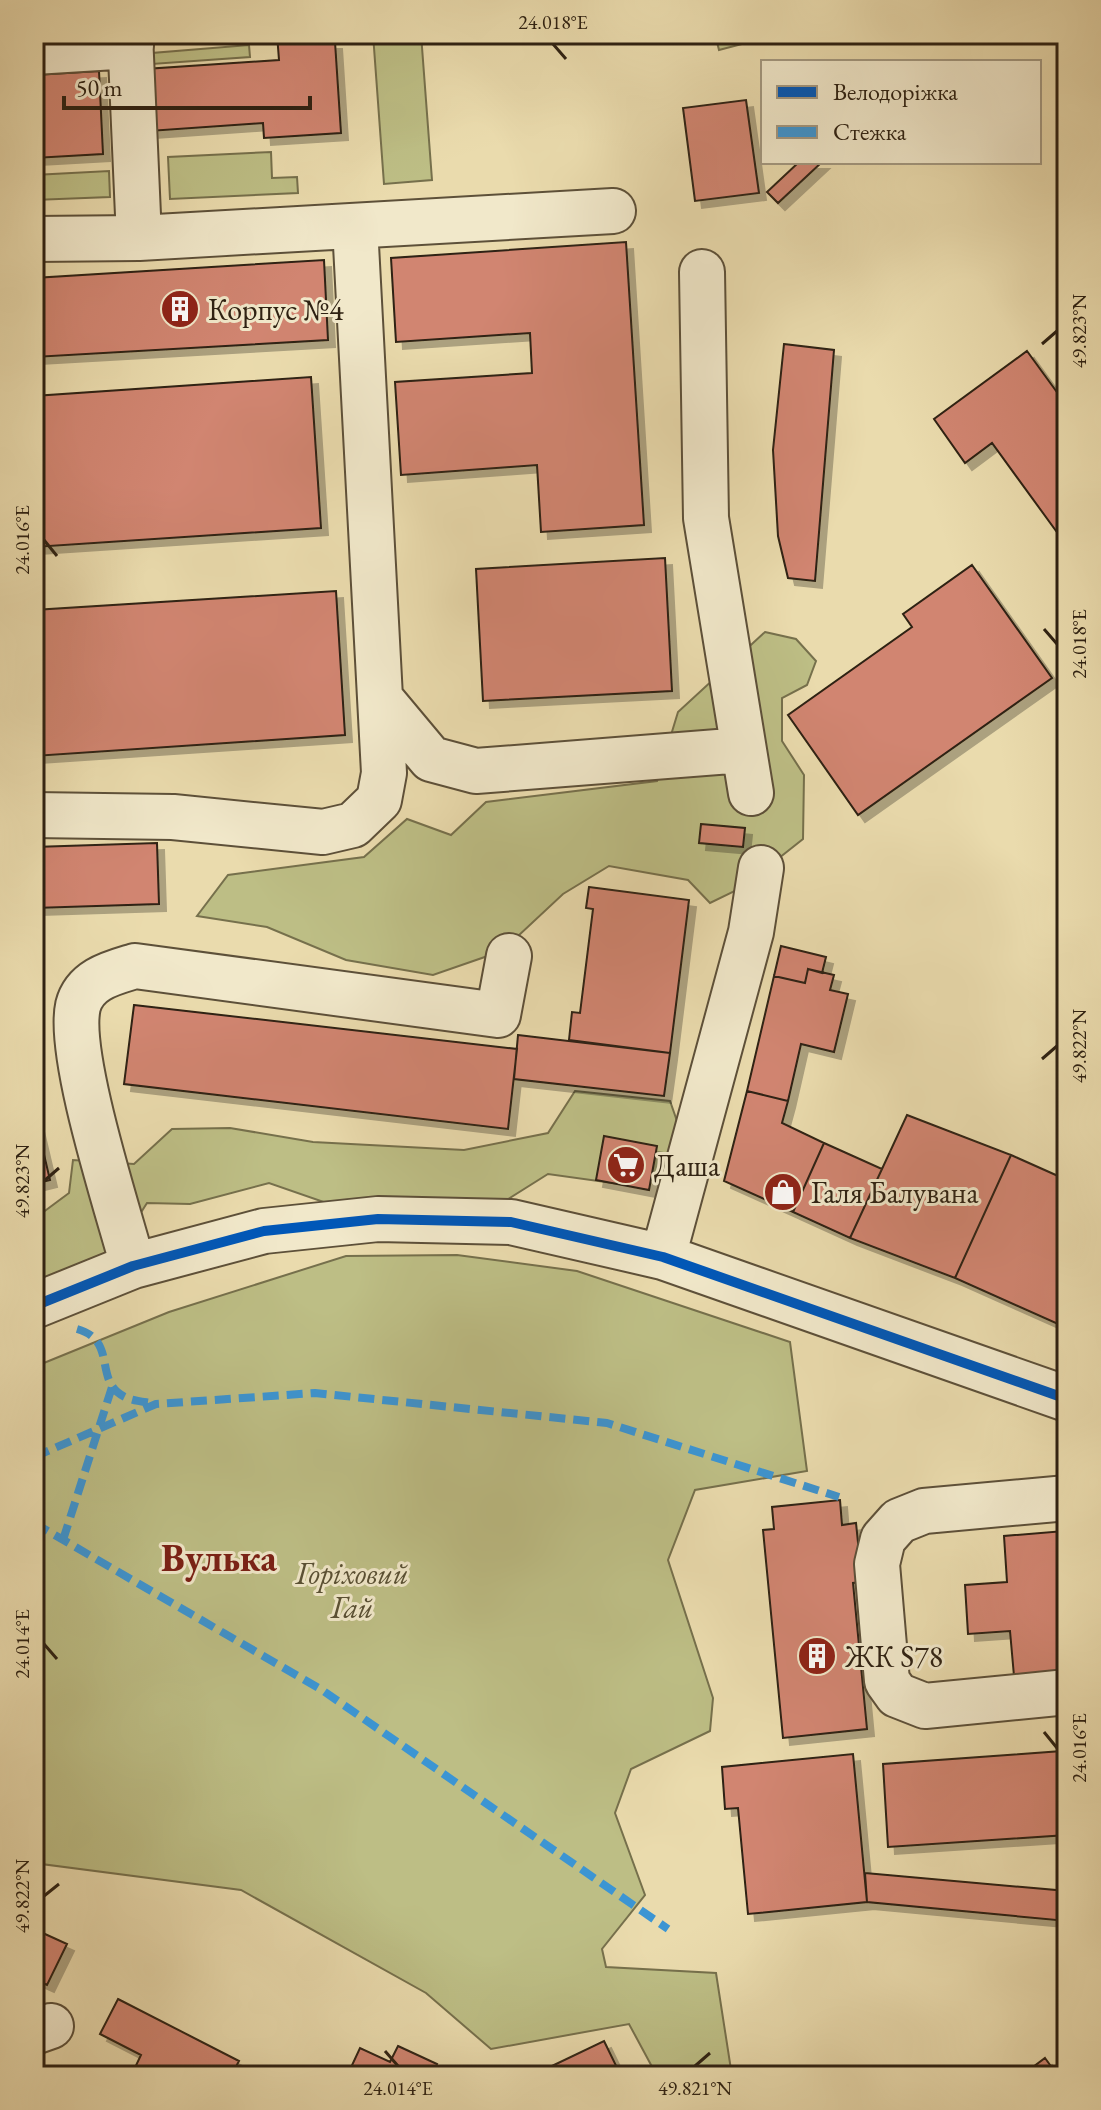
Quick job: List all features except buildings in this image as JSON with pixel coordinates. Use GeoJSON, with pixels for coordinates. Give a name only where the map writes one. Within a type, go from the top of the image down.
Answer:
{"type":"FeatureCollection","features":[{"type":"Feature","properties":{"kind":"street"},"geometry":{"type":"LineString","coordinates":[[34,52],[131,40],[139,238]]}},
{"type":"Feature","properties":{"kind":"street"},"geometry":{"type":"LineString","coordinates":[[34,239],[139,238],[613,211]]}},
{"type":"Feature","properties":{"kind":"street"},"geometry":{"type":"LineString","coordinates":[[34,815],[173,817],[323,832],[353,825],[379,800],[384,773],[355,226]]}},
{"type":"Feature","properties":{"kind":"street"},"geometry":{"type":"LineString","coordinates":[[702,272],[706,518],[751,793]]}},
{"type":"Feature","properties":{"kind":"street"},"geometry":{"type":"LineString","coordinates":[[380,698],[431,759],[476,771],[743,750]]}},
{"type":"Feature","properties":{"kind":"street"},"geometry":{"type":"LineString","coordinates":[[663,1257],[751,932],[761,868]]}},
{"type":"Feature","properties":{"kind":"street"},"geometry":{"type":"LineString","coordinates":[[133,1266],[78,1055],[78,1005],[99,976],[135,966],[498,1015],[509,956]]}},
{"type":"Feature","properties":{"kind":"street"},"geometry":{"type":"LineString","coordinates":[[34,1306],[133,1266],[264,1231],[378,1219],[511,1222],[663,1257],[1067,1399]]}},
{"type":"Feature","properties":{"kind":"street"},"geometry":{"type":"LineString","coordinates":[[1067,1498],[924,1511],[899,1521],[883,1539],[877,1564],[887,1681],[897,1695],[925,1706],[1067,1692]]}},
{"type":"Feature","properties":{"kind":"green space"},"geometry":{"type":"Polygon","coordinates":[[[373,34],[421,34],[432,180],[384,184],[373,34]]]}},
{"type":"Feature","properties":{"kind":"green space"},"geometry":{"type":"Polygon","coordinates":[[[715,34],[780,34],[719,50],[715,34]]]}},
{"type":"Feature","properties":{"kind":"green space"},"geometry":{"type":"Polygon","coordinates":[[[249,45],[250,57],[152,64],[152,53],[249,45]]]}},
{"type":"Feature","properties":{"kind":"green space"},"geometry":{"type":"Polygon","coordinates":[[[271,152],[272,178],[297,177],[298,193],[170,199],[168,157],[271,152]]]}},
{"type":"Feature","properties":{"kind":"green space"},"geometry":{"type":"Polygon","coordinates":[[[109,171],[110,197],[34,200],[34,175],[109,171]]]}},
{"type":"Feature","properties":{"kind":"green space"},"geometry":{"type":"Polygon","coordinates":[[[765,632],[796,639],[816,661],[807,685],[782,698],[782,741],[804,775],[803,839],[741,888],[710,903],[688,880],[609,866],[563,894],[502,951],[433,975],[346,960],[267,927],[197,916],[228,875],[364,857],[407,819],[451,835],[486,802],[657,781],[678,712],[765,632]]]}},
{"type":"Feature","properties":{"kind":"green space"},"geometry":{"type":"Polygon","coordinates":[[[575,1091],[670,1101],[677,1121],[671,1173],[634,1186],[548,1174],[494,1208],[338,1207],[269,1183],[190,1204],[147,1203],[114,1255],[34,1290],[34,1219],[69,1193],[73,1160],[134,1164],[172,1129],[230,1128],[313,1142],[464,1150],[548,1133],[575,1091]]]}},
{"type":"Feature","properties":{"kind":"green space","name":"Горіховий Гай"},"geometry":{"type":"Polygon","coordinates":[[[457,1255],[577,1271],[790,1342],[807,1471],[695,1490],[668,1560],[713,1698],[710,1731],[631,1769],[615,1813],[645,1895],[602,1949],[606,1967],[716,1973],[732,2076],[657,2076],[629,2024],[491,2049],[426,1993],[241,1890],[34,1863],[34,1367],[169,1312],[346,1256],[457,1255]]]}},
{"type":"Feature","properties":{"kind":"marked path"},"geometry":{"type":"LineString","coordinates":[[77,1329],[98,1342],[109,1381],[115,1390],[125,1397],[156,1404]]}},
{"type":"Feature","properties":{"kind":"marked path"},"geometry":{"type":"LineString","coordinates":[[63,1540],[112,1387]]}},
{"type":"Feature","properties":{"kind":"marked path"},"geometry":{"type":"LineString","coordinates":[[34,1457],[156,1404],[315,1393],[607,1423],[839,1497]]}},
{"type":"Feature","properties":{"kind":"marked path"},"geometry":{"type":"LineString","coordinates":[[34,1523],[322,1690],[668,1929]]}},
{"type":"Feature","properties":{"kind":"cycle path"},"geometry":{"type":"LineString","coordinates":[[34,1306],[133,1266],[264,1231],[378,1219],[511,1222],[663,1257],[1067,1399]]}},
{"type":"Feature","properties":{"kind":"place","name":"Корпус №4"},"geometry":{"type":"Point","coordinates":[180,309]}},
{"type":"Feature","properties":{"kind":"place","name":"Даша"},"geometry":{"type":"Point","coordinates":[626,1165]}},
{"type":"Feature","properties":{"kind":"place","name":"Галя Балувана"},"geometry":{"type":"Point","coordinates":[783,1192]}},
{"type":"Feature","properties":{"kind":"place","name":"ЖК S78"},"geometry":{"type":"Point","coordinates":[817,1656]}},
{"type":"Feature","properties":{"kind":"district","name":"Вулька"},"geometry":{"type":"Point","coordinates":[219,1557]}}]}
